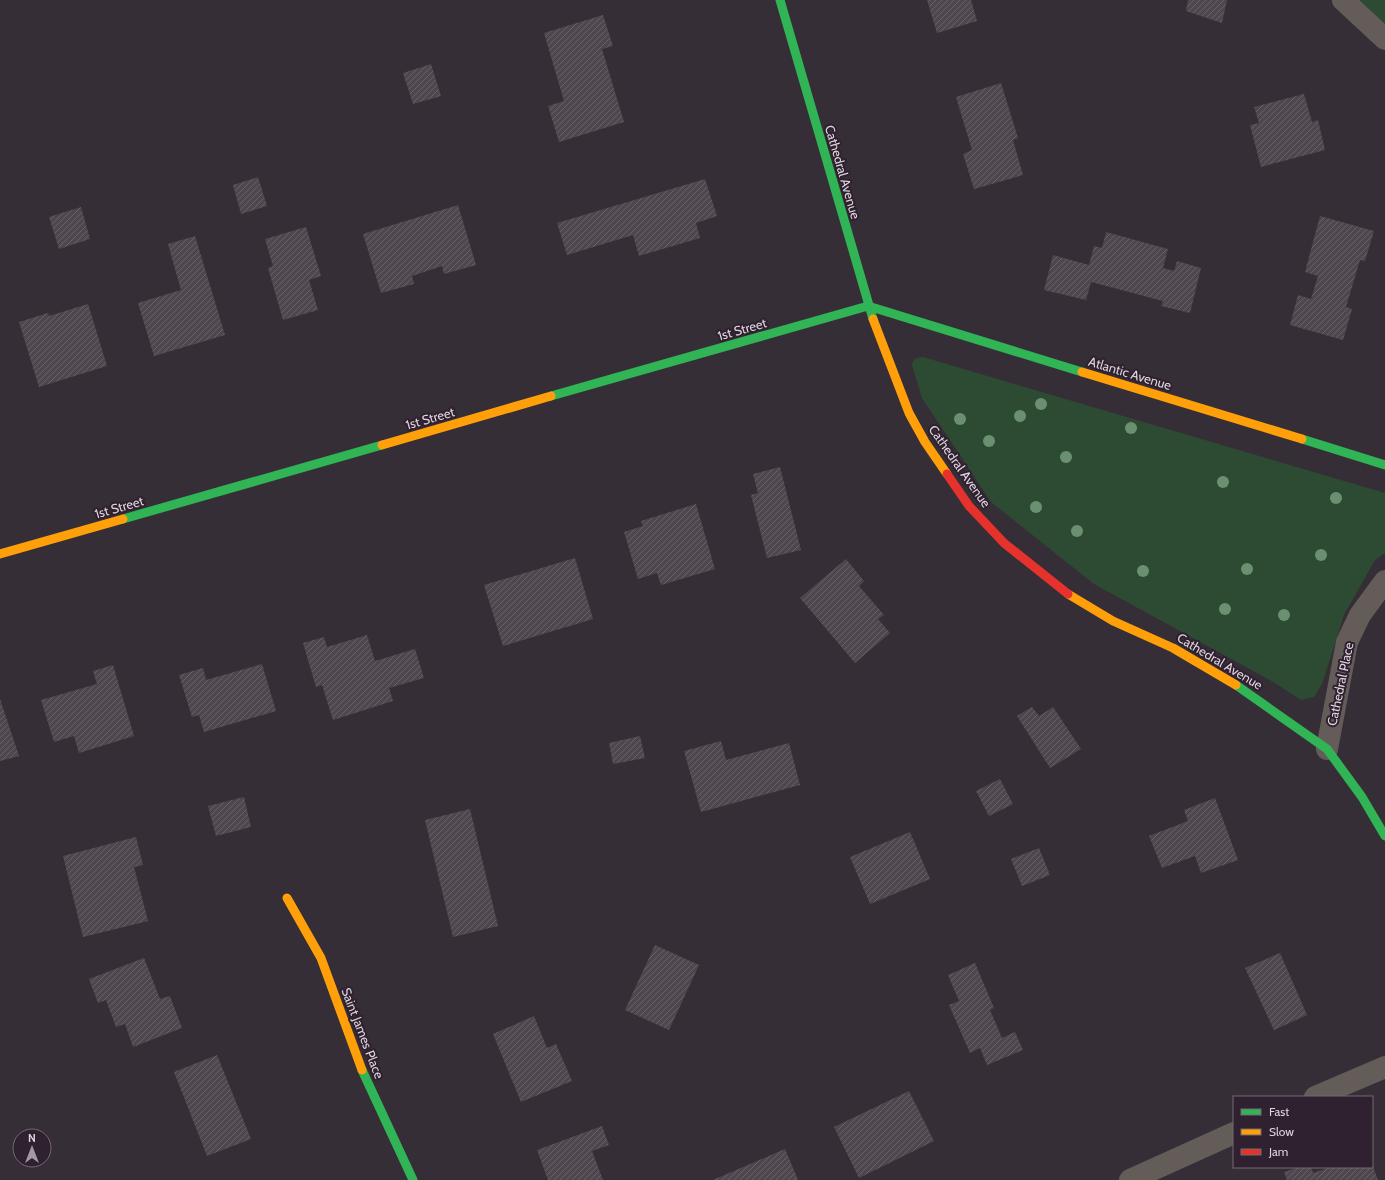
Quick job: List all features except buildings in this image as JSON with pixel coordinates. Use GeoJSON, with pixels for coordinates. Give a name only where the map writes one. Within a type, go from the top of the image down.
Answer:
{"type":"FeatureCollection","features":[{"type":"Feature","properties":{"kind":"street","name":"Cathedral Avenue"},"geometry":{"type":"LineString","coordinates":[[780,0],[868,306],[909,412],[925,442],[968,506],[1004,543],[1062,590],[1113,621],[1173,648],[1224,676],[1327,749],[1362,796],[1385,836]]}},
{"type":"Feature","properties":{"kind":"street"},"geometry":{"type":"LineString","coordinates":[[1343,0],[1385,39]]}},
{"type":"Feature","properties":{"kind":"street","name":"Atlantic Avenue"},"geometry":{"type":"LineString","coordinates":[[868,306],[1385,465]]}},
{"type":"Feature","properties":{"kind":"street","name":"1st Street"},"geometry":{"type":"LineString","coordinates":[[0,554],[868,306]]}},
{"type":"Feature","properties":{"kind":"street","name":"Cathedral Place"},"geometry":{"type":"LineString","coordinates":[[1327,749],[1347,642],[1360,615],[1385,581]]}},
{"type":"Feature","properties":{"kind":"street","name":"Saint James Place"},"geometry":{"type":"LineString","coordinates":[[287,898],[320,958],[355,1054],[413,1180]]}},
{"type":"Feature","properties":{"kind":"street"},"geometry":{"type":"LineString","coordinates":[[1317,1096],[1385,1067]]}},
{"type":"Feature","properties":{"kind":"street"},"geometry":{"type":"LineString","coordinates":[[1130,1180],[1233,1133]]}},
{"type":"Feature","properties":{"kind":"green space"},"geometry":{"type":"Polygon","coordinates":[[[1343,0],[1385,0],[1385,39],[1343,0]]]}},
{"type":"Feature","properties":{"kind":"green space"},"geometry":{"type":"Polygon","coordinates":[[[923,357],[1385,493],[1385,553],[1375,560],[1344,615],[1322,684],[1314,697],[1301,700],[1275,683],[1094,584],[991,502],[922,398],[912,365],[914,359],[923,357]]]}},
{"type":"Feature","properties":{"kind":"traffic: fast"},"geometry":{"type":"LineString","coordinates":[[780,0],[873,319]]}},
{"type":"Feature","properties":{"kind":"traffic: fast"},"geometry":{"type":"LineString","coordinates":[[551,396],[868,306],[1082,372]]}},
{"type":"Feature","properties":{"kind":"traffic: fast"},"geometry":{"type":"LineString","coordinates":[[1302,439],[1385,465]]}},
{"type":"Feature","properties":{"kind":"traffic: fast"},"geometry":{"type":"LineString","coordinates":[[123,519],[382,445]]}},
{"type":"Feature","properties":{"kind":"traffic: fast"},"geometry":{"type":"LineString","coordinates":[[1236,685],[1327,749],[1362,797],[1385,836]]}},
{"type":"Feature","properties":{"kind":"traffic: fast"},"geometry":{"type":"LineString","coordinates":[[362,1070],[413,1180]]}},
{"type":"Feature","properties":{"kind":"traffic: slow"},"geometry":{"type":"LineString","coordinates":[[873,319],[909,413],[925,442],[947,474]]}},
{"type":"Feature","properties":{"kind":"traffic: slow"},"geometry":{"type":"LineString","coordinates":[[1082,372],[1302,439]]}},
{"type":"Feature","properties":{"kind":"traffic: slow"},"geometry":{"type":"LineString","coordinates":[[382,445],[551,396]]}},
{"type":"Feature","properties":{"kind":"traffic: slow"},"geometry":{"type":"LineString","coordinates":[[0,554],[123,519]]}},
{"type":"Feature","properties":{"kind":"traffic: slow"},"geometry":{"type":"LineString","coordinates":[[1068,594],[1113,621],[1173,648],[1236,685]]}},
{"type":"Feature","properties":{"kind":"traffic: slow"},"geometry":{"type":"LineString","coordinates":[[287,898],[321,958],[362,1070]]}},
{"type":"Feature","properties":{"kind":"traffic: jam"},"geometry":{"type":"LineString","coordinates":[[947,474],[969,506],[1004,543],[1068,594]]}}]}
